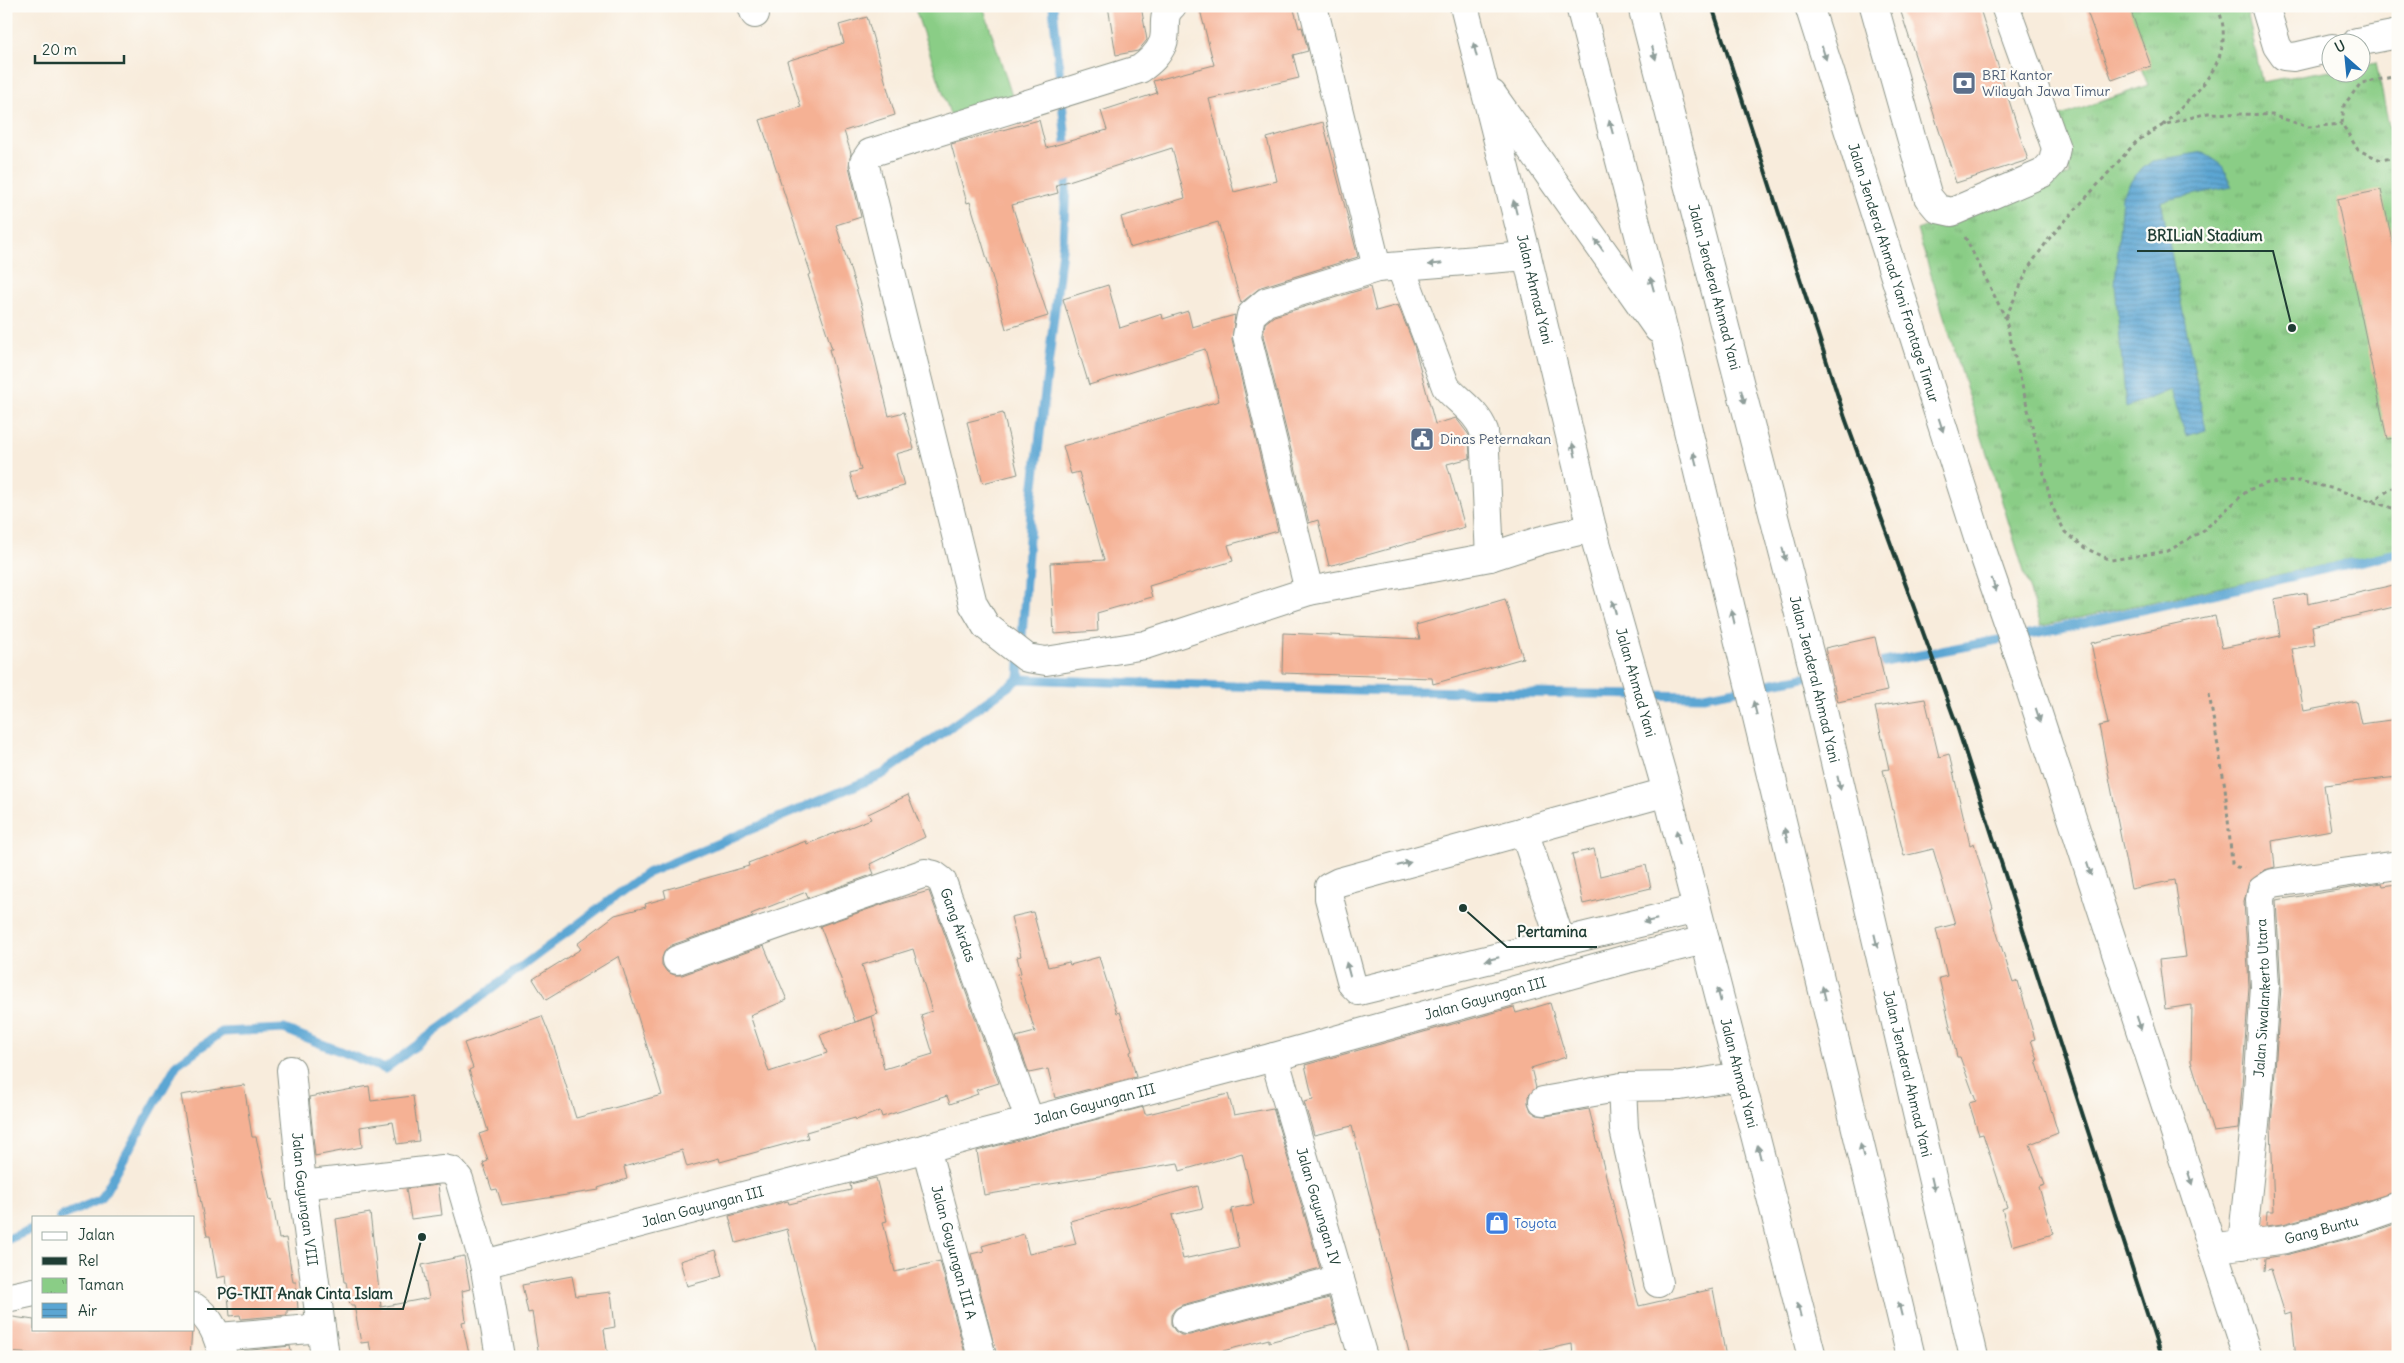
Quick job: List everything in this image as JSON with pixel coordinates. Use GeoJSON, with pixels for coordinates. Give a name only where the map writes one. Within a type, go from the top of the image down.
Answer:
{"type":"FeatureCollection","features":[{"type":"Feature","properties":{"kind":"main road"},"geometry":{"type":"LineString","coordinates":[[1172,6],[1165,14],[1164,41],[1154,58],[1140,69],[870,153],[864,162],[964,568],[974,604],[986,626],[1027,658],[1046,661],[1145,645],[1310,591],[1490,557],[1542,540],[1592,528]]}},
{"type":"Feature","properties":{"kind":"main road"},"geometry":{"type":"LineString","coordinates":[[1313,6],[1389,268],[1446,387],[1458,402],[1475,414],[1484,431],[1490,557]]}},
{"type":"Feature","properties":{"kind":"main road","name":"Jalan Ahmad Yani"},"geometry":{"type":"LineString","coordinates":[[1464,6],[1527,256],[1592,528],[1667,792],[1812,1357]]}},
{"type":"Feature","properties":{"kind":"main road"},"geometry":{"type":"LineString","coordinates":[[1580,6],[1667,343],[1911,1357]]}},
{"type":"Feature","properties":{"kind":"main road","name":"Jalan Jenderal Ahmad Yani"},"geometry":{"type":"LineString","coordinates":[[1642,6],[1812,664],[1974,1357]]}},
{"type":"Feature","properties":{"kind":"main road","name":"Jalan Jenderal Ahmad Yani Frontage Timur"},"geometry":{"type":"LineString","coordinates":[[1809,6],[1978,538],[2023,668],[2248,1357]]}},
{"type":"Feature","properties":{"kind":"main road"},"geometry":{"type":"LineString","coordinates":[[1874,6],[1928,197],[1938,209],[1952,212],[2043,173],[2053,162],[2056,148],[2005,6]]}},
{"type":"Feature","properties":{"kind":"main road"},"geometry":{"type":"LineString","coordinates":[[2265,6],[2277,46],[2284,56],[2294,57],[2322,50]]}},
{"type":"Feature","properties":{"kind":"main road"},"geometry":{"type":"LineString","coordinates":[[2372,39],[2398,34]]}},
{"type":"Feature","properties":{"kind":"main road"},"geometry":{"type":"LineString","coordinates":[[1482,80],[1667,343]]}},
{"type":"Feature","properties":{"kind":"main road"},"geometry":{"type":"LineString","coordinates":[[1310,591],[1247,336],[1251,315],[1266,302],[1389,268],[1527,256]]}},
{"type":"Feature","properties":{"kind":"main road"},"geometry":{"type":"LineString","coordinates":[[1667,792],[1339,882],[1329,888],[1329,898],[1352,984],[1359,991],[1697,909]]}},
{"type":"Feature","properties":{"kind":"main road"},"geometry":{"type":"LineString","coordinates":[[1524,831],[1561,942]]}},
{"type":"Feature","properties":{"kind":"main road"},"geometry":{"type":"LineString","coordinates":[[2268,886],[2398,864]]}},
{"type":"Feature","properties":{"kind":"main road","name":"Gang Airdas"},"geometry":{"type":"LineString","coordinates":[[676,960],[925,873],[934,875],[942,881],[1030,1121]]}},
{"type":"Feature","properties":{"kind":"main road","name":"Jalan Siwalankerto Utara"},"geometry":{"type":"LineString","coordinates":[[2242,1245],[2257,1105],[2264,986],[2260,900],[2262,890],[2268,886]]}},
{"type":"Feature","properties":{"kind":"main road","name":"Jalan Gayungan III"},"geometry":{"type":"LineString","coordinates":[[484,1264],[1274,1057],[1627,958],[1705,940]]}},
{"type":"Feature","properties":{"kind":"main road","name":"Jalan Gayungan IV"},"geometry":{"type":"LineString","coordinates":[[1274,1057],[1363,1357]]}},
{"type":"Feature","properties":{"kind":"main road","name":"Jalan Gayungan VIII"},"geometry":{"type":"LineString","coordinates":[[291,1070],[302,1185],[325,1357]]}},
{"type":"Feature","properties":{"kind":"main road"},"geometry":{"type":"LineString","coordinates":[[1543,1101],[1622,1087],[1680,1086],[1740,1076]]}},
{"type":"Feature","properties":{"kind":"main road"},"geometry":{"type":"LineString","coordinates":[[1622,1087],[1624,1129],[1658,1283]]}},
{"type":"Feature","properties":{"kind":"main road","name":"Jalan Gayungan III A"},"geometry":{"type":"LineString","coordinates":[[926,1148],[982,1357]]}},
{"type":"Feature","properties":{"kind":"main road"},"geometry":{"type":"LineString","coordinates":[[302,1185],[443,1169],[452,1171],[459,1179],[484,1264],[500,1357]]}},
{"type":"Feature","properties":{"kind":"main road","name":"Gang Buntu"},"geometry":{"type":"LineString","coordinates":[[2213,1248],[2286,1239],[2358,1220],[2398,1206]]}},
{"type":"Feature","properties":{"kind":"main road"},"geometry":{"type":"LineString","coordinates":[[1186,1320],[1340,1279]]}},
{"type":"Feature","properties":{"kind":"main road"},"geometry":{"type":"LineString","coordinates":[[6,1298],[32,1292]]}},
{"type":"Feature","properties":{"kind":"main road"},"geometry":{"type":"LineString","coordinates":[[195,1308],[210,1321],[221,1347],[321,1328]]}},
{"type":"Feature","properties":{"kind":"path"},"geometry":{"type":"LineString","coordinates":[[2005,317],[2029,267],[2048,240],[2137,141],[2163,125],[2198,90],[2220,56],[2224,30],[2218,6]]}},
{"type":"Feature","properties":{"kind":"path"},"geometry":{"type":"LineString","coordinates":[[2398,76],[2361,83],[2344,104],[2342,124],[2358,150],[2380,160],[2398,157]]}},
{"type":"Feature","properties":{"kind":"path"},"geometry":{"type":"LineString","coordinates":[[2163,125],[2208,113],[2272,115],[2308,127],[2342,124]]}},
{"type":"Feature","properties":{"kind":"path"},"geometry":{"type":"LineString","coordinates":[[1952,212],[2005,317],[2052,506],[2065,532],[2085,548],[2111,560],[2168,551],[2204,530],[2248,490],[2268,483],[2299,481],[2335,489],[2398,510]]}},
{"type":"Feature","properties":{"kind":"path"},"geometry":{"type":"LineString","coordinates":[[2370,502],[2398,485]]}},
{"type":"Feature","properties":{"kind":"path"},"geometry":{"type":"LineString","coordinates":[[2209,694],[2225,787],[2232,863],[2237,867],[2248,868],[2253,871],[2268,886]]}},
{"type":"Feature","properties":{"kind":"green space"},"geometry":{"type":"Polygon","coordinates":[[[914,6],[983,6],[1012,96],[951,117],[914,6]]]}},
{"type":"Feature","properties":{"kind":"green space"},"geometry":{"type":"Polygon","coordinates":[[[2116,6],[2246,6],[2262,82],[2322,72],[2322,82],[2372,82],[2372,63],[2376,62],[2398,171],[2398,549],[2041,626],[1917,230],[2070,175],[2055,118],[2148,85],[2116,6]]]}},
{"type":"Feature","properties":{"kind":"water"},"geometry":{"type":"Polygon","coordinates":[[[2203,152],[2222,165],[2232,187],[2161,201],[2206,430],[2186,436],[2171,390],[2126,408],[2115,284],[2122,196],[2135,175],[2152,161],[2203,152]]]}},
{"type":"Feature","properties":{"kind":"building"},"geometry":{"type":"Polygon","coordinates":[[[1108,6],[1141,6],[1147,40],[1138,51],[1116,55],[1108,6]]]}},
{"type":"Feature","properties":{"kind":"building"},"geometry":{"type":"Polygon","coordinates":[[[1199,6],[1293,6],[1299,28],[1302,27],[1308,51],[1293,55],[1299,78],[1209,99],[1234,192],[1277,181],[1267,138],[1323,122],[1358,257],[1261,287],[1241,303],[1218,222],[1130,248],[1121,217],[1185,198],[1172,148],[1056,185],[1058,193],[1012,205],[1048,316],[1006,329],[993,279],[970,202],[967,203],[951,144],[1039,120],[1046,148],[1107,130],[1101,111],[1157,93],[1153,81],[1214,65],[1199,6]]]}},
{"type":"Feature","properties":{"kind":"building","name":"BRI Kantor Wilayah Jawa Timur"},"geometry":{"type":"Polygon","coordinates":[[[1899,6],[1979,6],[2028,160],[1956,183],[1899,6]]]}},
{"type":"Feature","properties":{"kind":"building"},"geometry":{"type":"Polygon","coordinates":[[[2085,6],[2129,6],[2151,66],[2112,80],[2085,6]]]}},
{"type":"Feature","properties":{"kind":"building"},"geometry":{"type":"Polygon","coordinates":[[[867,17],[895,115],[844,131],[851,153],[849,166],[861,217],[836,225],[863,310],[889,416],[904,412],[914,449],[896,454],[904,486],[857,499],[850,473],[861,470],[829,349],[832,349],[808,275],[811,274],[760,120],[801,107],[787,61],[844,43],[839,25],[867,17]]]}},
{"type":"Feature","properties":{"kind":"building"},"geometry":{"type":"Polygon","coordinates":[[[2381,190],[2398,267],[2398,438],[2387,439],[2337,199],[2381,190]]]}},
{"type":"Feature","properties":{"kind":"building"},"geometry":{"type":"Polygon","coordinates":[[[1108,285],[1120,328],[1162,314],[1163,319],[1188,311],[1192,327],[1235,315],[1232,340],[1278,531],[1228,545],[1233,561],[1149,586],[1152,597],[1097,613],[1098,631],[1054,634],[1050,563],[1104,560],[1079,472],[1071,474],[1063,446],[1219,401],[1205,349],[1089,385],[1063,299],[1108,285]]]}},
{"type":"Feature","properties":{"kind":"building"},"geometry":{"type":"Polygon","coordinates":[[[1370,287],[1376,311],[1398,305],[1414,345],[1435,424],[1456,418],[1469,435],[1470,458],[1447,464],[1465,527],[1329,566],[1318,520],[1309,523],[1263,336],[1265,323],[1274,316],[1370,287]]]}},
{"type":"Feature","properties":{"kind":"building"},"geometry":{"type":"Polygon","coordinates":[[[1003,413],[1018,474],[983,483],[967,422],[1003,413]]]}},
{"type":"Feature","properties":{"kind":"building"},"geometry":{"type":"Polygon","coordinates":[[[2398,584],[2398,606],[2312,626],[2315,645],[2292,649],[2304,711],[2356,701],[2361,724],[2398,719],[2398,777],[2324,785],[2331,830],[2272,841],[2275,867],[2265,870],[2249,882],[2244,901],[2249,986],[2239,1129],[2213,1132],[2191,1061],[2192,1005],[2165,1009],[2159,960],[2186,957],[2175,880],[2131,889],[2099,726],[2108,724],[2091,643],[2215,616],[2222,648],[2280,636],[2274,599],[2307,593],[2308,604],[2398,584]]]}},
{"type":"Feature","properties":{"kind":"building"},"geometry":{"type":"Polygon","coordinates":[[[1505,599],[1523,658],[1433,684],[1432,678],[1282,673],[1283,633],[1420,639],[1416,625],[1505,599]]]}},
{"type":"Feature","properties":{"kind":"building"},"geometry":{"type":"Polygon","coordinates":[[[1875,637],[1887,691],[1838,702],[1825,648],[1875,637]]]}},
{"type":"Feature","properties":{"kind":"building"},"geometry":{"type":"Polygon","coordinates":[[[1925,699],[1939,757],[1949,754],[1970,845],[1974,843],[1993,908],[1991,909],[1996,930],[2013,983],[2018,981],[2035,1039],[2031,1040],[2038,1060],[2036,1060],[2058,1133],[2030,1144],[2045,1185],[2039,1187],[2053,1234],[2012,1246],[2002,1209],[2007,1207],[1983,1134],[1979,1135],[1969,1103],[1976,1101],[1960,1057],[1957,1057],[1939,978],[1947,976],[1936,929],[1955,924],[1933,849],[1904,856],[1883,770],[1889,769],[1875,707],[1925,699]]]}},
{"type":"Feature","properties":{"kind":"building"},"geometry":{"type":"Polygon","coordinates":[[[908,795],[925,837],[870,864],[874,874],[808,898],[806,892],[751,914],[753,917],[672,945],[665,950],[662,958],[662,965],[667,972],[682,975],[764,946],[787,1000],[750,1015],[769,1072],[827,1053],[820,1035],[867,1018],[855,1022],[841,979],[820,926],[886,903],[929,891],[999,1083],[976,1090],[978,1094],[950,1104],[947,1096],[882,1117],[880,1111],[856,1120],[855,1118],[806,1132],[808,1138],[720,1162],[719,1158],[687,1167],[682,1150],[624,1167],[627,1179],[598,1188],[599,1190],[502,1205],[497,1189],[492,1190],[483,1163],[488,1161],[479,1134],[488,1131],[469,1070],[473,1068],[464,1043],[542,1016],[553,1043],[576,1118],[662,1095],[619,956],[546,1000],[533,979],[581,949],[577,944],[615,915],[646,907],[645,904],[666,898],[664,890],[749,866],[748,863],[806,841],[807,844],[871,819],[868,814],[908,795]],[[913,949],[862,965],[878,1014],[872,1016],[884,1069],[933,1054],[921,1015],[932,1011],[913,949]]]}},
{"type":"Feature","properties":{"kind":"building"},"geometry":{"type":"Polygon","coordinates":[[[1594,849],[1600,876],[1646,865],[1651,888],[1583,904],[1572,854],[1594,849]]]}},
{"type":"Feature","properties":{"kind":"building"},"geometry":{"type":"Polygon","coordinates":[[[2382,883],[2383,886],[2398,884],[2398,1191],[2283,1224],[2266,1226],[2267,1211],[2274,1211],[2271,1126],[2281,987],[2276,900],[2382,883]]]}},
{"type":"Feature","properties":{"kind":"building"},"geometry":{"type":"Polygon","coordinates":[[[1033,912],[1048,967],[1069,962],[1070,965],[1099,957],[1117,1013],[1120,1012],[1132,1051],[1130,1052],[1136,1077],[1055,1098],[1048,1069],[1029,1073],[1016,1037],[1035,1032],[1018,974],[1021,973],[1017,957],[1021,956],[1011,917],[1033,912]]]}},
{"type":"Feature","properties":{"kind":"building"},"geometry":{"type":"Polygon","coordinates":[[[1550,1003],[1566,1057],[1531,1068],[1536,1088],[1528,1096],[1531,1111],[1537,1115],[1545,1116],[1589,1109],[1639,1306],[1713,1289],[1726,1357],[1573,1357],[1572,1344],[1510,1357],[1410,1357],[1352,1126],[1314,1135],[1304,1102],[1313,1100],[1305,1065],[1514,1007],[1516,1013],[1550,1003]]]}},
{"type":"Feature","properties":{"kind":"building"},"geometry":{"type":"Polygon","coordinates":[[[244,1085],[252,1137],[256,1137],[270,1200],[272,1199],[279,1239],[286,1238],[293,1282],[296,1282],[298,1309],[287,1310],[287,1315],[241,1319],[240,1315],[230,1316],[226,1276],[217,1278],[210,1236],[207,1236],[181,1095],[244,1085]]]}},
{"type":"Feature","properties":{"kind":"building"},"geometry":{"type":"Polygon","coordinates":[[[369,1086],[371,1101],[413,1096],[419,1141],[397,1144],[393,1122],[360,1127],[362,1147],[315,1156],[309,1097],[369,1086]]]}},
{"type":"Feature","properties":{"kind":"building"},"geometry":{"type":"Polygon","coordinates":[[[1228,1094],[1234,1115],[1273,1108],[1320,1268],[1182,1305],[1175,1309],[1171,1315],[1171,1324],[1175,1331],[1181,1335],[1190,1335],[1329,1298],[1337,1324],[1269,1342],[1269,1339],[1200,1357],[997,1357],[971,1254],[984,1251],[982,1246],[1024,1234],[1029,1254],[1076,1244],[1070,1221],[1198,1186],[1203,1208],[1172,1215],[1183,1259],[1239,1247],[1231,1209],[1254,1204],[1242,1153],[1180,1171],[1178,1163],[984,1195],[977,1151],[1143,1107],[1145,1114],[1148,1114],[1228,1094]]]}},
{"type":"Feature","properties":{"kind":"building"},"geometry":{"type":"Polygon","coordinates":[[[876,1178],[887,1221],[883,1222],[895,1272],[940,1261],[966,1357],[818,1357],[787,1229],[736,1243],[729,1216],[788,1201],[789,1204],[851,1190],[850,1184],[876,1178]]]}},
{"type":"Feature","properties":{"kind":"building"},"geometry":{"type":"Polygon","coordinates":[[[438,1185],[442,1215],[411,1219],[406,1189],[438,1185]]]}},
{"type":"Feature","properties":{"kind":"building"},"geometry":{"type":"Polygon","coordinates":[[[370,1213],[381,1307],[429,1298],[422,1265],[464,1256],[470,1289],[462,1291],[466,1321],[462,1322],[469,1354],[457,1357],[372,1357],[369,1342],[361,1343],[354,1305],[350,1305],[346,1282],[344,1282],[336,1219],[370,1213]]]}},
{"type":"Feature","properties":{"kind":"building"},"geometry":{"type":"Polygon","coordinates":[[[2398,1223],[2398,1357],[2296,1357],[2291,1312],[2285,1314],[2271,1269],[2264,1271],[2265,1258],[2290,1254],[2362,1235],[2398,1223]]]}},
{"type":"Feature","properties":{"kind":"building"},"geometry":{"type":"Polygon","coordinates":[[[716,1250],[723,1276],[687,1286],[680,1261],[716,1250]]]}},
{"type":"Feature","properties":{"kind":"building"},"geometry":{"type":"Polygon","coordinates":[[[572,1276],[576,1296],[611,1292],[615,1327],[604,1329],[608,1357],[539,1357],[532,1312],[528,1313],[522,1285],[572,1276]]]}},
{"type":"Feature","properties":{"kind":"building"},"geometry":{"type":"Polygon","coordinates":[[[6,1316],[32,1320],[32,1330],[192,1330],[190,1357],[95,1353],[95,1357],[78,1357],[6,1352],[6,1316]]]}},
{"type":"Feature","properties":{"kind":"building"},"geometry":{"type":"Polygon","coordinates":[[[290,1346],[292,1357],[244,1357],[243,1351],[290,1346]]]}},
{"type":"Feature","properties":{"kind":"waterway"},"geometry":{"type":"LineString","coordinates":[[1053,6],[1067,153]]}},
{"type":"Feature","properties":{"kind":"waterway"},"geometry":{"type":"LineString","coordinates":[[1019,679],[1031,510],[1063,241],[1067,171]]}},
{"type":"Feature","properties":{"kind":"waterway"},"geometry":{"type":"LineString","coordinates":[[1869,665],[2055,629],[2398,553]]}},
{"type":"Feature","properties":{"kind":"waterway"},"geometry":{"type":"LineString","coordinates":[[62,1216],[101,1199],[177,1064],[222,1032],[284,1029],[385,1069],[645,874],[883,774],[1019,679],[1355,690],[1704,696],[1842,670]]}},
{"type":"Feature","properties":{"kind":"waterway"},"geometry":{"type":"LineString","coordinates":[[6,1240],[32,1229]]}},
{"type":"Feature","properties":{"kind":"railway"},"geometry":{"type":"LineString","coordinates":[[1712,6],[1845,418],[1956,723],[2161,1357]]}},
{"type":"Feature","properties":{"kind":"place","name":"BRI Kantor Wilayah Jawa Timur"},"geometry":{"type":"Point","coordinates":[1964,83]}},
{"type":"Feature","properties":{"kind":"place","name":"BRILiaN Stadium"},"geometry":{"type":"Point","coordinates":[2292,328]}},
{"type":"Feature","properties":{"kind":"place","name":"Dinas Peternakan"},"geometry":{"type":"Point","coordinates":[1422,439]}},
{"type":"Feature","properties":{"kind":"place","name":"Pertamina"},"geometry":{"type":"Point","coordinates":[1463,908]}},
{"type":"Feature","properties":{"kind":"place","name":"Toyota"},"geometry":{"type":"Point","coordinates":[1497,1223]}},
{"type":"Feature","properties":{"kind":"place","name":"PG-TKIT Anak Cinta Islam"},"geometry":{"type":"Point","coordinates":[422,1237]}}]}
